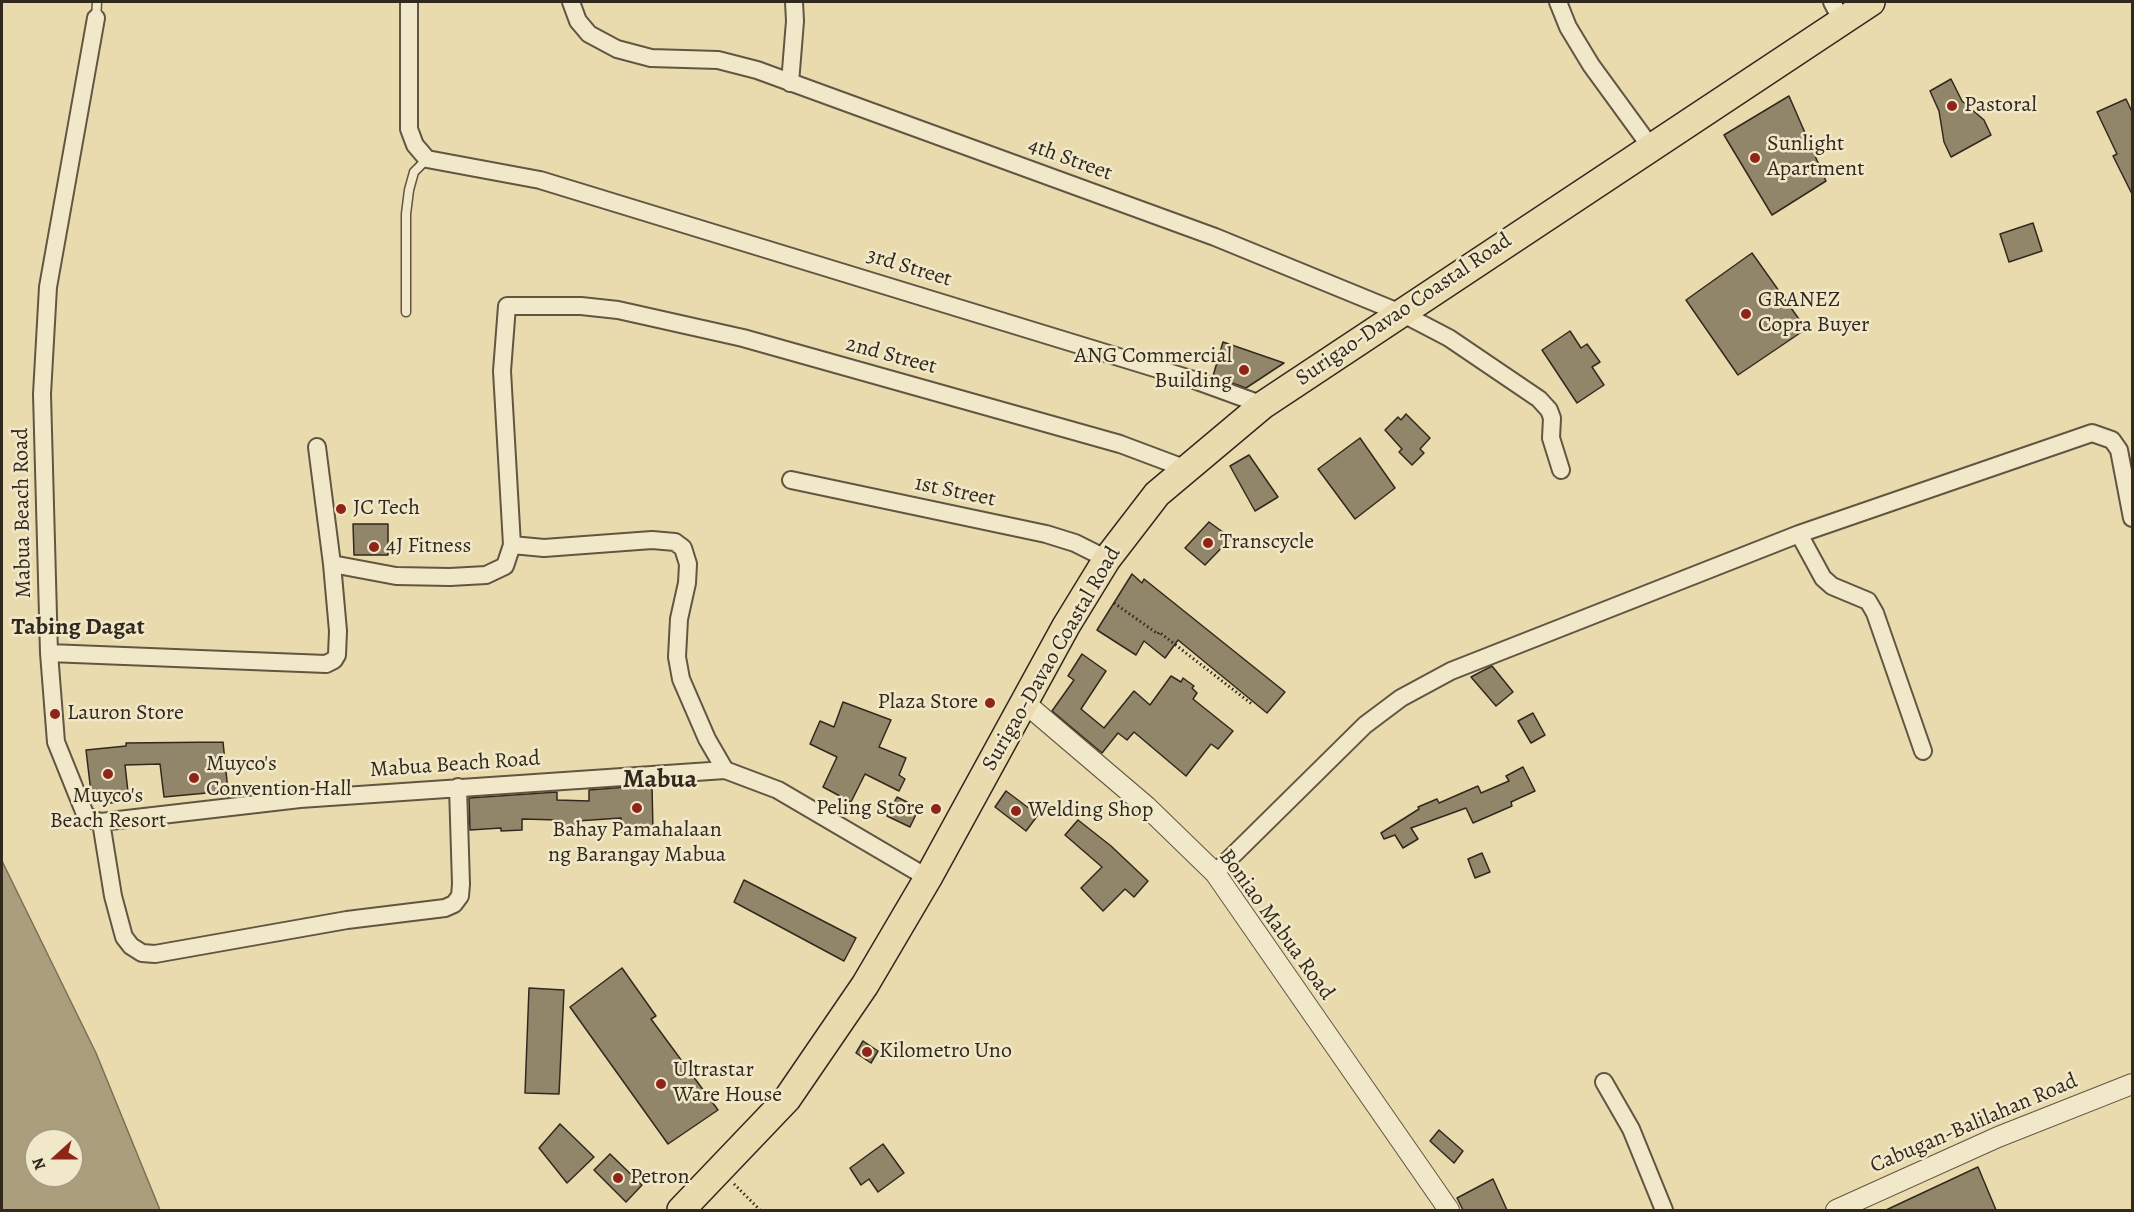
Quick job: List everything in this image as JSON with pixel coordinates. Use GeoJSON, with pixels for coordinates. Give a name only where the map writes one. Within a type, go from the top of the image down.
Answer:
{"type":"FeatureCollection","features":[{"type":"Feature","properties":{"kind":"highway","name":"Surigao-Davao Coastal Road"},"geometry":{"type":"LineString","coordinates":[[681,1210],[787,1099],[866,985],[1025,704],[1066,626],[1107,559],[1157,494],[1184,468],[1263,405],[1403,314],[1650,146],[1837,11],[1871,2]]}},
{"type":"Feature","properties":{"kind":"street"},"geometry":{"type":"LineString","coordinates":[[409,2],[409,129],[415,145],[427,159]]}},
{"type":"Feature","properties":{"kind":"street","name":"4th Street"},"geometry":{"type":"LineString","coordinates":[[571,2],[578,21],[589,34],[617,49],[651,58],[718,60],[757,70],[1215,237],[1403,314],[1449,338],[1539,399],[1549,410],[1552,418],[1551,438],[1561,470]]}},
{"type":"Feature","properties":{"kind":"street"},"geometry":{"type":"LineString","coordinates":[[790,83],[795,21],[794,2]]}},
{"type":"Feature","properties":{"kind":"street"},"geometry":{"type":"LineString","coordinates":[[1558,2],[1568,27],[1591,65],[1650,146]]}},
{"type":"Feature","properties":{"kind":"street","name":"Mabua Beach Road"},"geometry":{"type":"LineString","coordinates":[[97,10],[48,287],[42,394],[49,652],[56,742],[78,803],[93,820],[101,822],[300,799],[725,770],[778,790],[928,878]]}},
{"type":"Feature","properties":{"kind":"street","name":"3rd Street"},"geometry":{"type":"LineString","coordinates":[[427,159],[540,180],[1164,370],[1263,405]]}},
{"type":"Feature","properties":{"kind":"street","name":"2nd Street"},"geometry":{"type":"LineString","coordinates":[[512,545],[502,370],[507,306],[581,306],[618,310],[743,338],[1109,441],[1184,468]]}},
{"type":"Feature","properties":{"kind":"street"},"geometry":{"type":"LineString","coordinates":[[1215,873],[1365,725],[1401,698],[1451,671],[1799,534],[2092,433],[2103,434],[2112,440],[2119,450],[2133,518]]}},
{"type":"Feature","properties":{"kind":"street"},"geometry":{"type":"LineString","coordinates":[[49,652],[326,664],[334,660],[338,655],[338,631],[317,447]]}},
{"type":"Feature","properties":{"kind":"street","name":"1st Street"},"geometry":{"type":"LineString","coordinates":[[791,480],[1046,534],[1075,543],[1107,559]]}},
{"type":"Feature","properties":{"kind":"street"},"geometry":{"type":"LineString","coordinates":[[1799,534],[1823,578],[1832,586],[1868,601],[1875,613],[1923,751]]}},
{"type":"Feature","properties":{"kind":"street"},"geometry":{"type":"LineString","coordinates":[[332,564],[396,576],[486,575],[505,566],[512,545],[544,548],[652,540],[675,542],[683,548],[688,564],[687,583],[679,619],[677,657],[681,679],[703,729],[725,770]]}},
{"type":"Feature","properties":{"kind":"street","name":"Boniao Mabua Road"},"geometry":{"type":"LineString","coordinates":[[1025,704],[1146,806],[1215,873],[1348,1068],[1449,1210]]}},
{"type":"Feature","properties":{"kind":"street"},"geometry":{"type":"LineString","coordinates":[[101,822],[113,896],[124,937],[131,946],[142,953],[155,954],[347,920],[446,908],[454,904],[460,896],[461,885],[458,787]]}},
{"type":"Feature","properties":{"kind":"street"},"geometry":{"type":"LineString","coordinates":[[1604,1082],[1631,1129],[1664,1210]]}},
{"type":"Feature","properties":{"kind":"street","name":"Cabugan-Balilahan Road"},"geometry":{"type":"LineString","coordinates":[[1836,1210],[1998,1137],[2133,1084]]}},
{"type":"Feature","properties":{"kind":"lane"},"geometry":{"type":"LineString","coordinates":[[406,312],[406,214],[409,190],[414,172],[427,159]]}},
{"type":"Feature","properties":{"kind":"path"},"geometry":{"type":"LineString","coordinates":[[1114,603],[1158,634],[1159,632],[1252,705]]}},
{"type":"Feature","properties":{"kind":"path"},"geometry":{"type":"LineString","coordinates":[[720,1170],[760,1210]]}},
{"type":"Feature","properties":{"kind":"shaded area"},"geometry":{"type":"Polygon","coordinates":[[[2,861],[96,1053],[160,1210],[2,1210],[2,861]]]}},
{"type":"Feature","properties":{"kind":"building","name":"Pastoral"},"geometry":{"type":"Polygon","coordinates":[[[1951,79],[1962,101],[1984,120],[1991,135],[1951,157],[1944,142],[1939,111],[1930,91],[1951,79]]]}},
{"type":"Feature","properties":{"kind":"building","name":"Sunlight Apartment"},"geometry":{"type":"Polygon","coordinates":[[[1789,96],[1826,181],[1772,215],[1724,135],[1789,96]]]}},
{"type":"Feature","properties":{"kind":"building"},"geometry":{"type":"Polygon","coordinates":[[[2126,99],[2133,114],[2133,196],[2113,156],[2117,154],[2097,112],[2126,99]]]}},
{"type":"Feature","properties":{"kind":"building"},"geometry":{"type":"Polygon","coordinates":[[[2033,223],[2042,251],[2009,262],[2000,234],[2033,223]]]}},
{"type":"Feature","properties":{"kind":"building","name":"GRANEZ Copra Buyer"},"geometry":{"type":"Polygon","coordinates":[[[1752,253],[1806,329],[1738,375],[1686,300],[1752,253]]]}},
{"type":"Feature","properties":{"kind":"building"},"geometry":{"type":"Polygon","coordinates":[[[1570,331],[1581,348],[1587,344],[1600,362],[1592,367],[1604,385],[1577,403],[1542,350],[1570,331]]]}},
{"type":"Feature","properties":{"kind":"building","name":"ANG Commercial Building"},"geometry":{"type":"Polygon","coordinates":[[[1223,342],[1284,363],[1246,388],[1213,376],[1223,342]]]}},
{"type":"Feature","properties":{"kind":"building"},"geometry":{"type":"Polygon","coordinates":[[[1406,414],[1430,438],[1420,449],[1424,453],[1412,465],[1399,452],[1402,449],[1385,430],[1398,417],[1401,420],[1406,414]]]}},
{"type":"Feature","properties":{"kind":"building"},"geometry":{"type":"Polygon","coordinates":[[[1360,438],[1395,488],[1355,519],[1318,469],[1360,438]]]}},
{"type":"Feature","properties":{"kind":"building"},"geometry":{"type":"Polygon","coordinates":[[[1249,455],[1278,497],[1255,511],[1230,466],[1249,455]]]}},
{"type":"Feature","properties":{"kind":"building","name":"Transcycle"},"geometry":{"type":"Polygon","coordinates":[[[1209,522],[1231,538],[1205,565],[1185,548],[1209,522]]]}},
{"type":"Feature","properties":{"kind":"building"},"geometry":{"type":"Polygon","coordinates":[[[353,524],[388,524],[388,555],[354,555],[353,524]]]}},
{"type":"Feature","properties":{"kind":"building"},"geometry":{"type":"Polygon","coordinates":[[[1132,574],[1142,583],[1144,579],[1285,692],[1267,713],[1178,640],[1165,658],[1144,641],[1136,655],[1097,630],[1132,574]]]}},
{"type":"Feature","properties":{"kind":"building"},"geometry":{"type":"Polygon","coordinates":[[[1082,654],[1106,671],[1081,709],[1104,728],[1134,691],[1150,705],[1171,676],[1181,682],[1183,678],[1194,686],[1192,688],[1197,693],[1193,699],[1233,731],[1218,749],[1211,744],[1186,776],[1134,732],[1127,740],[1118,733],[1102,753],[1052,711],[1074,680],[1068,676],[1082,654]]]}},
{"type":"Feature","properties":{"kind":"building"},"geometry":{"type":"Polygon","coordinates":[[[1492,666],[1513,692],[1496,706],[1471,677],[1492,666]]]}},
{"type":"Feature","properties":{"kind":"building"},"geometry":{"type":"Polygon","coordinates":[[[843,702],[891,720],[879,747],[906,758],[899,775],[905,779],[899,791],[865,774],[851,802],[823,787],[837,757],[810,744],[820,721],[834,727],[843,702]]]}},
{"type":"Feature","properties":{"kind":"building"},"geometry":{"type":"Polygon","coordinates":[[[1533,713],[1545,735],[1531,743],[1518,721],[1533,713]]]}},
{"type":"Feature","properties":{"kind":"building","name":"Muyco's Convention Hall"},"geometry":{"type":"Polygon","coordinates":[[[223,742],[228,791],[164,797],[160,764],[125,765],[129,801],[110,803],[109,799],[92,801],[86,750],[126,746],[126,743],[223,742]]]}},
{"type":"Feature","properties":{"kind":"building"},"geometry":{"type":"Polygon","coordinates":[[[1523,767],[1535,791],[1511,802],[1512,806],[1473,823],[1466,808],[1411,828],[1418,839],[1403,848],[1395,835],[1384,839],[1381,833],[1419,809],[1418,807],[1437,799],[1439,803],[1478,786],[1481,793],[1509,781],[1506,776],[1523,767]]]}},
{"type":"Feature","properties":{"kind":"building"},"geometry":{"type":"Polygon","coordinates":[[[652,785],[653,832],[621,832],[621,818],[577,821],[576,833],[558,832],[559,820],[522,819],[522,830],[501,831],[501,828],[470,830],[469,798],[557,792],[557,800],[589,801],[589,790],[652,785]]]}},
{"type":"Feature","properties":{"kind":"building","name":"Welding Shop"},"geometry":{"type":"Polygon","coordinates":[[[1006,791],[1038,815],[1026,831],[995,807],[1006,791]]]}},
{"type":"Feature","properties":{"kind":"building"},"geometry":{"type":"Polygon","coordinates":[[[897,797],[919,808],[910,827],[887,816],[897,797]]]}},
{"type":"Feature","properties":{"kind":"building"},"geometry":{"type":"Polygon","coordinates":[[[1078,820],[1111,846],[1148,881],[1134,897],[1125,889],[1103,911],[1081,888],[1102,867],[1065,835],[1078,820]]]}},
{"type":"Feature","properties":{"kind":"building"},"geometry":{"type":"Polygon","coordinates":[[[1482,853],[1490,872],[1475,878],[1468,859],[1482,853]]]}},
{"type":"Feature","properties":{"kind":"building"},"geometry":{"type":"Polygon","coordinates":[[[744,880],[856,938],[844,961],[734,902],[744,880]]]}},
{"type":"Feature","properties":{"kind":"building","name":"Ultrastar Ware House"},"geometry":{"type":"Polygon","coordinates":[[[622,968],[656,1016],[651,1019],[718,1110],[668,1144],[570,1007],[622,968]]]}},
{"type":"Feature","properties":{"kind":"building"},"geometry":{"type":"Polygon","coordinates":[[[529,988],[564,990],[559,1094],[525,1093],[529,988]]]}},
{"type":"Feature","properties":{"kind":"building","name":"Kilometro Uno"},"geometry":{"type":"Polygon","coordinates":[[[863,1041],[878,1051],[871,1063],[856,1053],[863,1041]]]}},
{"type":"Feature","properties":{"kind":"building"},"geometry":{"type":"Polygon","coordinates":[[[560,1124],[594,1157],[567,1183],[539,1148],[560,1124]]]}},
{"type":"Feature","properties":{"kind":"building"},"geometry":{"type":"Polygon","coordinates":[[[1439,1130],[1463,1151],[1454,1163],[1430,1141],[1439,1130]]]}},
{"type":"Feature","properties":{"kind":"building"},"geometry":{"type":"Polygon","coordinates":[[[883,1144],[904,1173],[878,1192],[869,1179],[861,1185],[850,1168],[883,1144]]]}},
{"type":"Feature","properties":{"kind":"building","name":"Petron"},"geometry":{"type":"Polygon","coordinates":[[[610,1154],[642,1185],[626,1202],[594,1170],[610,1154]]]}},
{"type":"Feature","properties":{"kind":"building"},"geometry":{"type":"Polygon","coordinates":[[[1978,1167],[1996,1210],[1886,1210],[1978,1167]]]}},
{"type":"Feature","properties":{"kind":"building"},"geometry":{"type":"Polygon","coordinates":[[[1493,1179],[1507,1210],[1463,1210],[1457,1198],[1493,1179]]]}},
{"type":"Feature","properties":{"kind":"place","name":"Pastoral"},"geometry":{"type":"Point","coordinates":[1952,106]}},
{"type":"Feature","properties":{"kind":"place","name":"Sunlight Apartment"},"geometry":{"type":"Point","coordinates":[1755,158]}},
{"type":"Feature","properties":{"kind":"place","name":"GRANEZ Copra Buyer"},"geometry":{"type":"Point","coordinates":[1746,314]}},
{"type":"Feature","properties":{"kind":"place","name":"ANG Commercial Building"},"geometry":{"type":"Point","coordinates":[1244,370]}},
{"type":"Feature","properties":{"kind":"place","name":"JC Tech"},"geometry":{"type":"Point","coordinates":[341,509]}},
{"type":"Feature","properties":{"kind":"place","name":"Transcycle"},"geometry":{"type":"Point","coordinates":[1208,543]}},
{"type":"Feature","properties":{"kind":"place","name":"4J Fitness"},"geometry":{"type":"Point","coordinates":[374,547]}},
{"type":"Feature","properties":{"kind":"place","name":"Plaza Store"},"geometry":{"type":"Point","coordinates":[990,703]}},
{"type":"Feature","properties":{"kind":"place","name":"Lauron Store"},"geometry":{"type":"Point","coordinates":[55,714]}},
{"type":"Feature","properties":{"kind":"place","name":"Muyco's Beach Resort"},"geometry":{"type":"Point","coordinates":[108,774]}},
{"type":"Feature","properties":{"kind":"place","name":"Muyco's Convention Hall"},"geometry":{"type":"Point","coordinates":[194,778]}},
{"type":"Feature","properties":{"kind":"place","name":"Bahay Pamahalaan ng Barangay Mabua"},"geometry":{"type":"Point","coordinates":[637,808]}},
{"type":"Feature","properties":{"kind":"place","name":"Peling Store"},"geometry":{"type":"Point","coordinates":[936,809]}},
{"type":"Feature","properties":{"kind":"place","name":"Welding Shop"},"geometry":{"type":"Point","coordinates":[1016,811]}},
{"type":"Feature","properties":{"kind":"place","name":"Kilometro Uno"},"geometry":{"type":"Point","coordinates":[867,1052]}},
{"type":"Feature","properties":{"kind":"place","name":"Ultrastar Ware House"},"geometry":{"type":"Point","coordinates":[661,1084]}},
{"type":"Feature","properties":{"kind":"place","name":"Petron"},"geometry":{"type":"Point","coordinates":[618,1178]}},
{"type":"Feature","properties":{"kind":"district","name":"Tabing Dagat"},"geometry":{"type":"Point","coordinates":[78,628]}},
{"type":"Feature","properties":{"kind":"district","name":"Mabua"},"geometry":{"type":"Point","coordinates":[660,781]}}]}
